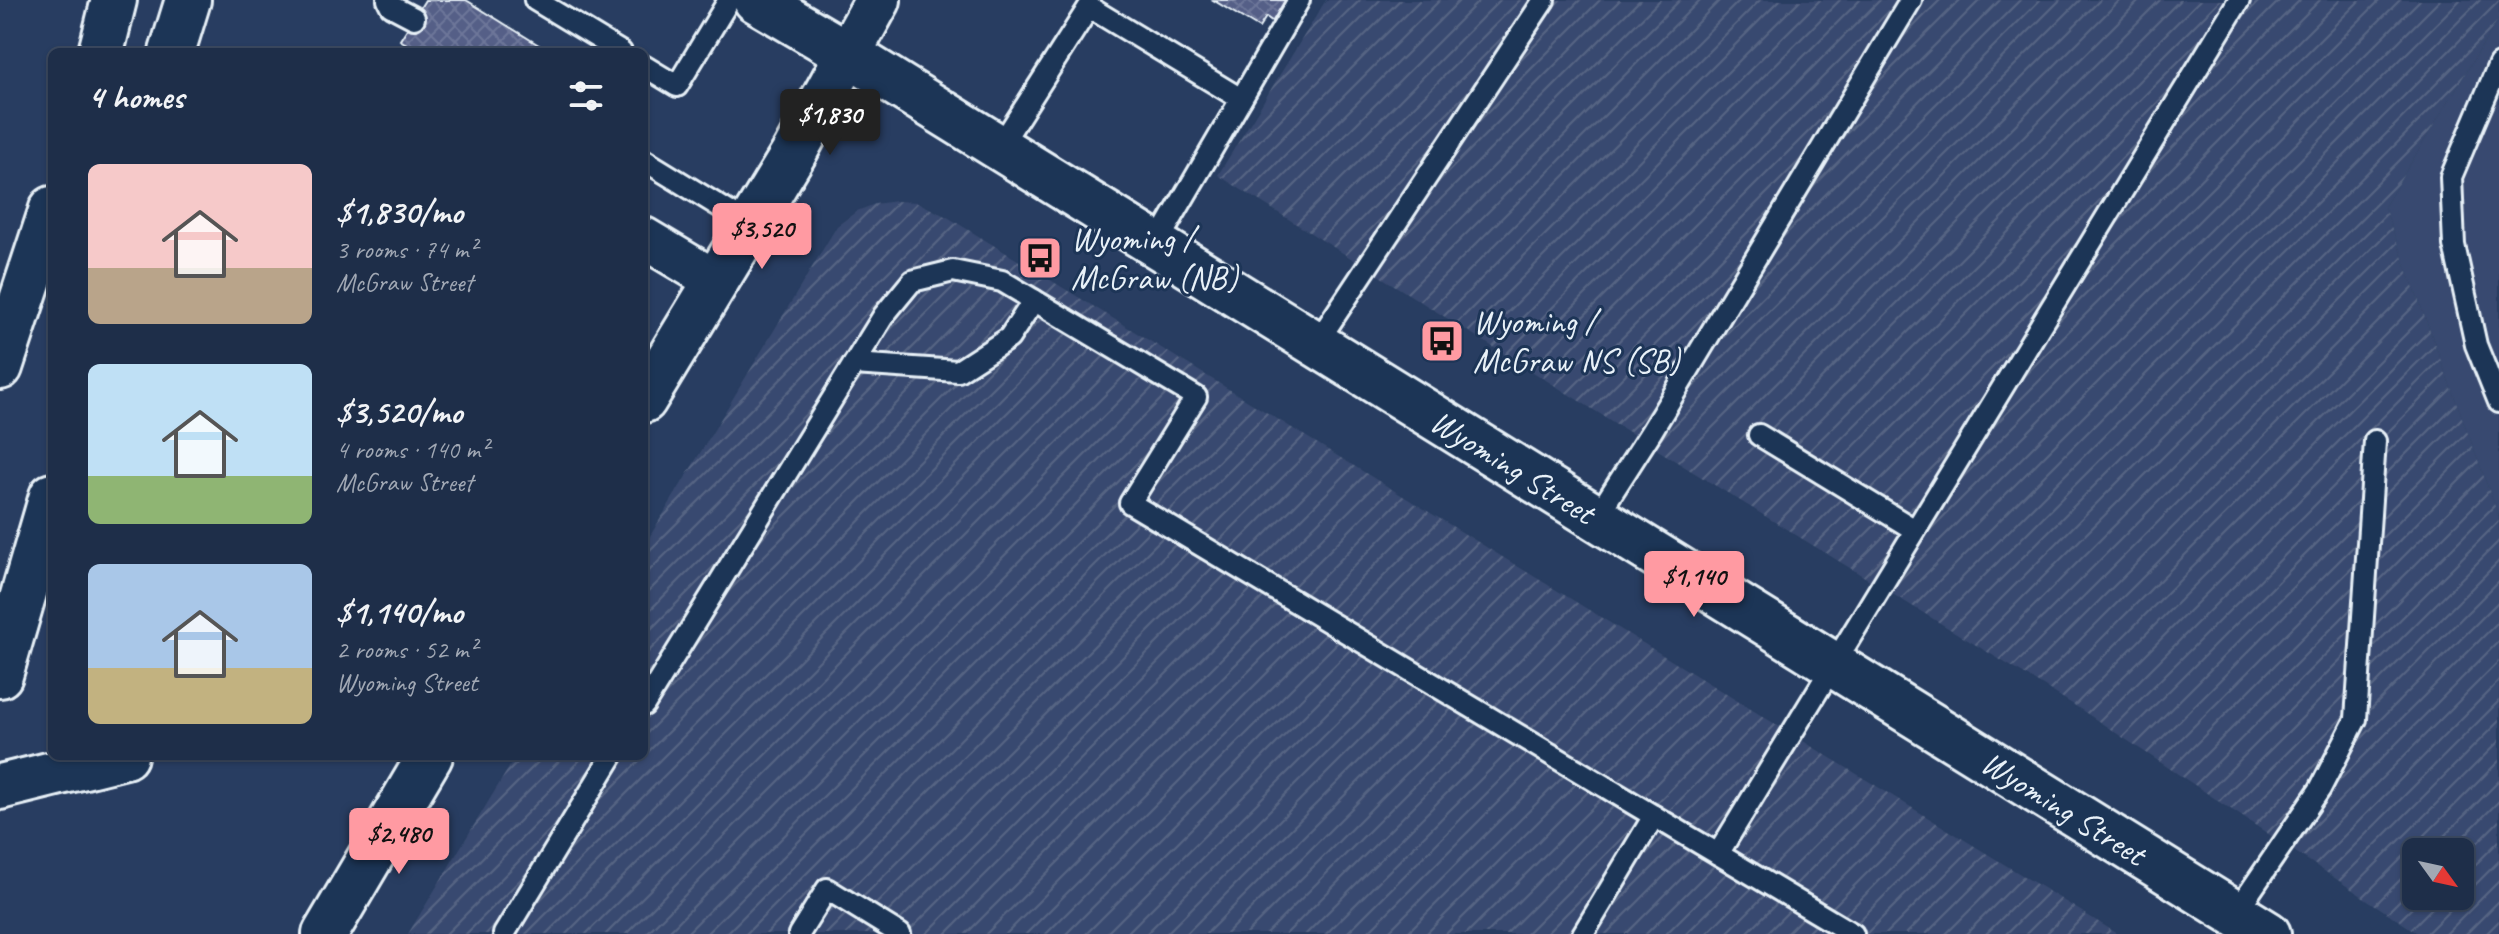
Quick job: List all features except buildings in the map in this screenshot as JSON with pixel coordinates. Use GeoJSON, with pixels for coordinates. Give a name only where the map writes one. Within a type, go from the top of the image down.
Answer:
{"type":"FeatureCollection","features":[{"type":"Feature","properties":{"kind":"main road"},"geometry":{"type":"LineString","coordinates":[[102,48],[114,0]]}},
{"type":"Feature","properties":{"kind":"main road"},"geometry":{"type":"LineString","coordinates":[[173,48],[188,0]]}},
{"type":"Feature","properties":{"kind":"main road","name":"Wyoming Street"},"geometry":{"type":"LineString","coordinates":[[756,0],[848,54],[2252,924]]}},
{"type":"Feature","properties":{"kind":"main road"},"geometry":{"type":"LineString","coordinates":[[648,391],[663,355],[716,281],[794,153],[878,0]]}},
{"type":"Feature","properties":{"kind":"main road"},"geometry":{"type":"LineString","coordinates":[[0,367],[48,221]]}},
{"type":"Feature","properties":{"kind":"main road"},"geometry":{"type":"LineString","coordinates":[[0,675],[48,510]]}},
{"type":"Feature","properties":{"kind":"main road"},"geometry":{"type":"LineString","coordinates":[[0,787],[108,760]]}},
{"type":"Feature","properties":{"kind":"main road"},"geometry":{"type":"LineString","coordinates":[[325,934],[428,760]]}},
{"type":"Feature","properties":{"kind":"street"},"geometry":{"type":"LineString","coordinates":[[648,240],[716,281]]}},
{"type":"Feature","properties":{"kind":"lane"},"geometry":{"type":"LineString","coordinates":[[388,0],[391,6],[414,18]]}},
{"type":"Feature","properties":{"kind":"lane"},"geometry":{"type":"LineString","coordinates":[[535,0],[614,48]]}},
{"type":"Feature","properties":{"kind":"lane"},"geometry":{"type":"LineString","coordinates":[[648,68],[677,86],[729,0]]}},
{"type":"Feature","properties":{"kind":"lane"},"geometry":{"type":"LineString","coordinates":[[1156,245],[1299,0]]}},
{"type":"Feature","properties":{"kind":"lane"},"geometry":{"type":"LineString","coordinates":[[1316,344],[1544,0]]}},
{"type":"Feature","properties":{"kind":"lane"},"geometry":{"type":"LineString","coordinates":[[1596,518],[1911,0]]}},
{"type":"Feature","properties":{"kind":"lane"},"geometry":{"type":"LineString","coordinates":[[1718,854],[2239,0]]}},
{"type":"Feature","properties":{"kind":"lane"},"geometry":{"type":"LineString","coordinates":[[999,148],[1087,3],[1241,99]]}},
{"type":"Feature","properties":{"kind":"lane"},"geometry":{"type":"LineString","coordinates":[[2499,64],[2451,177],[2454,245],[2476,345],[2499,402]]}},
{"type":"Feature","properties":{"kind":"lane"},"geometry":{"type":"LineString","coordinates":[[648,162],[750,225]]}},
{"type":"Feature","properties":{"kind":"lane"},"geometry":{"type":"LineString","coordinates":[[648,699],[884,315],[912,281],[953,271],[1002,281],[1196,397],[1130,503],[1853,934]]}},
{"type":"Feature","properties":{"kind":"lane"},"geometry":{"type":"LineString","coordinates":[[854,364],[958,371],[1009,338],[1034,300]]}},
{"type":"Feature","properties":{"kind":"lane"},"geometry":{"type":"LineString","coordinates":[[1759,435],[1915,530]]}},
{"type":"Feature","properties":{"kind":"lane"},"geometry":{"type":"LineString","coordinates":[[2252,924],[2356,719],[2375,441]]}},
{"type":"Feature","properties":{"kind":"lane"},"geometry":{"type":"LineString","coordinates":[[504,934],[610,760]]}},
{"type":"Feature","properties":{"kind":"lane"},"geometry":{"type":"LineString","coordinates":[[1583,934],[1654,816]]}},
{"type":"Feature","properties":{"kind":"lane"},"geometry":{"type":"LineString","coordinates":[[799,934],[827,889],[900,934]]}},
{"type":"Feature","properties":{"kind":"shaded area"},"geometry":{"type":"Polygon","coordinates":[[[1326,0],[2499,0],[2499,18],[2384,207],[2499,517],[2499,934],[2419,934],[2074,705],[1685,467],[1218,175],[1326,0]]]}},
{"type":"Feature","properties":{"kind":"shaded area"},"geometry":{"type":"Polygon","coordinates":[[[2499,18],[2499,517],[2384,207],[2499,18]]]}},
{"type":"Feature","properties":{"kind":"shaded area"},"geometry":{"type":"Polygon","coordinates":[[[917,202],[949,218],[2118,934],[408,934],[514,760],[648,760],[648,539],[837,226],[857,211],[875,204],[917,202]]]}},
{"type":"Feature","properties":{"kind":"place","name":"Wyoming / McGraw (NB)"},"geometry":{"type":"Point","coordinates":[1040,258]}},
{"type":"Feature","properties":{"kind":"place","name":"Wyoming / McGraw NS (SB)"},"geometry":{"type":"Point","coordinates":[1442,341]}}]}
